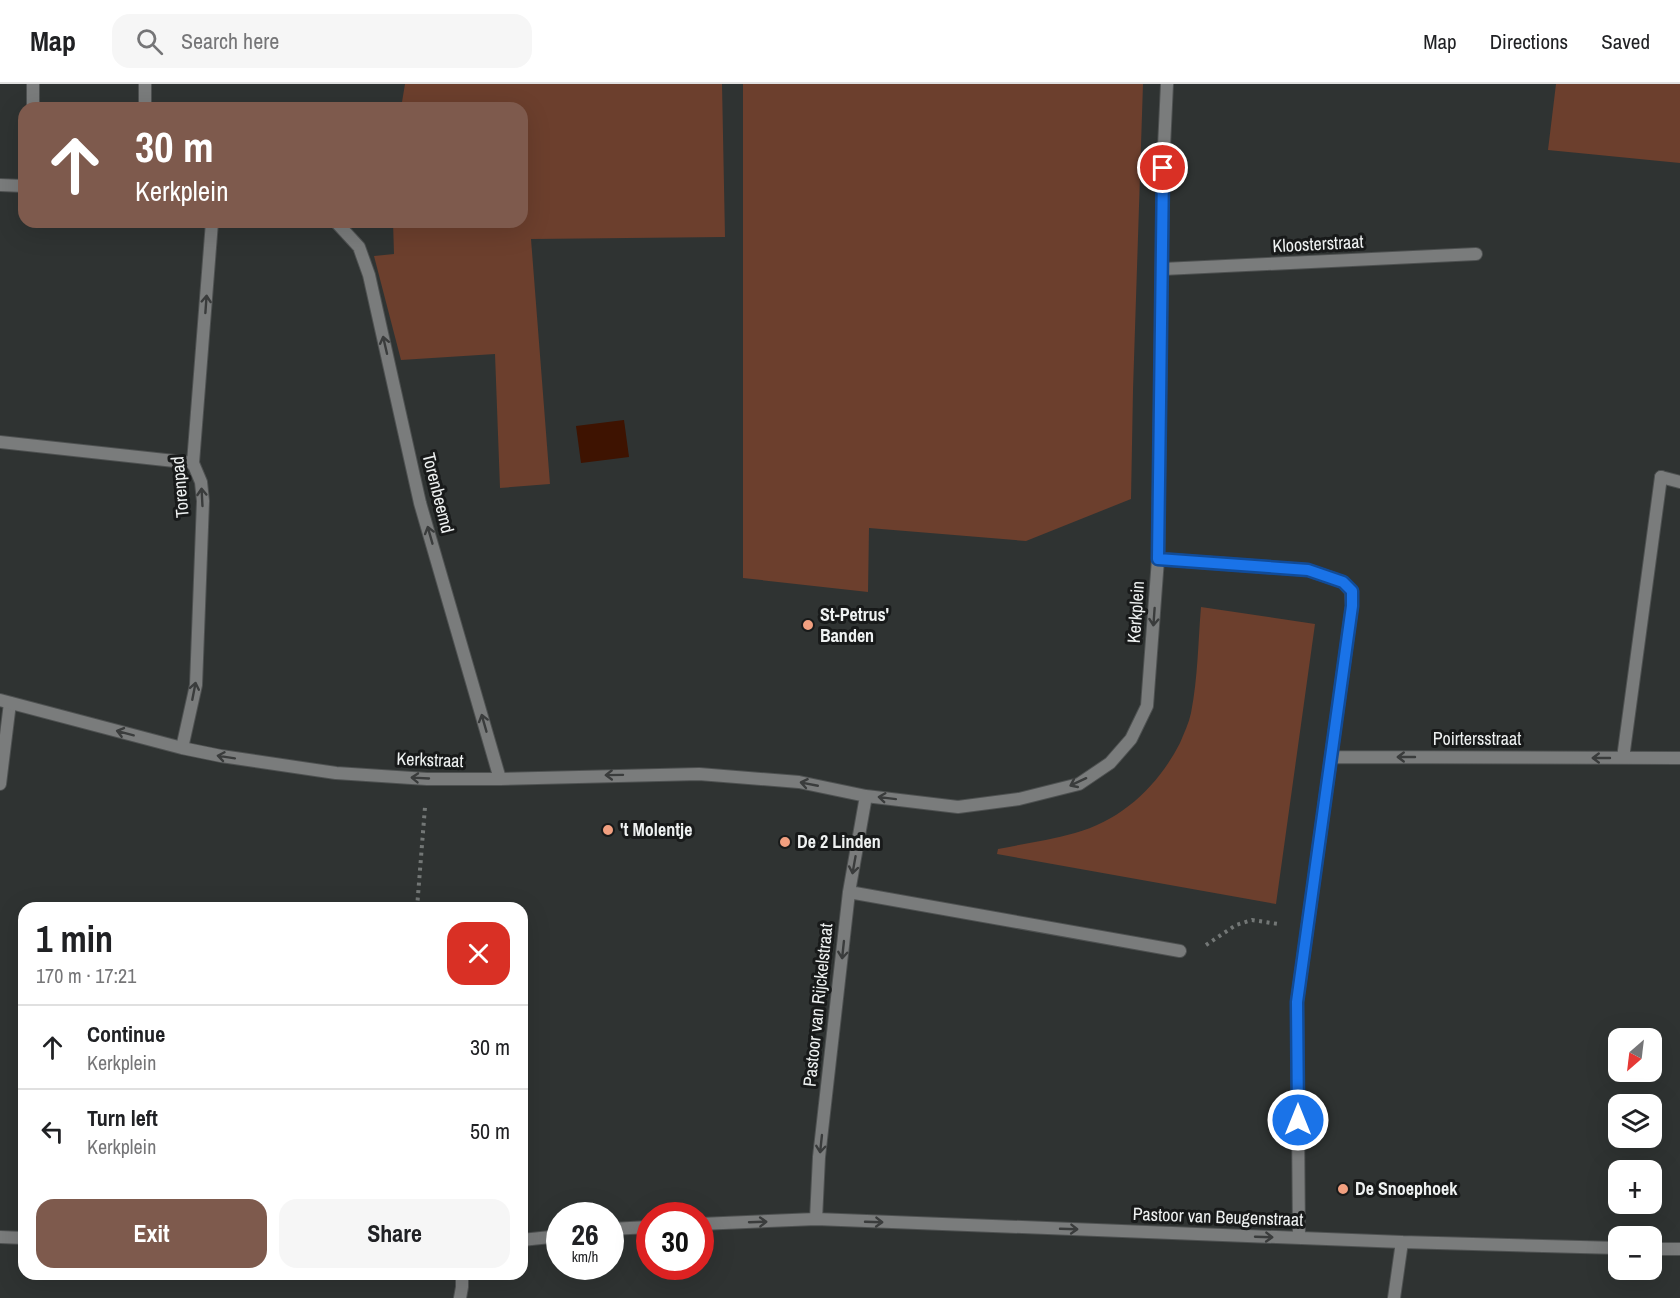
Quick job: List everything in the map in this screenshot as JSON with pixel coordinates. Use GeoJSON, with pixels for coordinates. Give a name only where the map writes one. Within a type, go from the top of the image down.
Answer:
{"type":"FeatureCollection","features":[{"type":"Feature","properties":{"kind":"street"},"geometry":{"type":"LineString","coordinates":[[33,84],[33,102]]}},
{"type":"Feature","properties":{"kind":"street"},"geometry":{"type":"LineString","coordinates":[[145,102],[146,84]]}},
{"type":"Feature","properties":{"kind":"street"},"geometry":{"type":"LineString","coordinates":[[1158,559],[1163,168],[1167,84]]}},
{"type":"Feature","properties":{"kind":"street"},"geometry":{"type":"LineString","coordinates":[[0,185],[18,186]]}},
{"type":"Feature","properties":{"kind":"street","name":"Torenpad"},"geometry":{"type":"LineString","coordinates":[[182,748],[196,685],[203,501],[201,482],[193,463],[212,228]]}},
{"type":"Feature","properties":{"kind":"street","name":"Torenbeemd"},"geometry":{"type":"LineString","coordinates":[[341,228],[359,248],[369,275],[420,503],[500,779]]}},
{"type":"Feature","properties":{"kind":"street","name":"Kloosterstraat"},"geometry":{"type":"LineString","coordinates":[[1162,269],[1476,254]]}},
{"type":"Feature","properties":{"kind":"street"},"geometry":{"type":"LineString","coordinates":[[0,442],[193,463]]}},
{"type":"Feature","properties":{"kind":"street"},"geometry":{"type":"LineString","coordinates":[[1623,758],[1661,477],[1680,482]]}},
{"type":"Feature","properties":{"kind":"street","name":"Kerkplein"},"geometry":{"type":"LineString","coordinates":[[866,796],[958,807],[1019,800],[1079,784],[1110,763],[1131,739],[1147,706],[1158,559],[1308,570],[1343,582],[1352,591],[1352,606],[1297,1002],[1299,1238]]}},
{"type":"Feature","properties":{"kind":"street"},"geometry":{"type":"LineString","coordinates":[[0,784],[5,701]]}},
{"type":"Feature","properties":{"kind":"street","name":"Kerkstraat"},"geometry":{"type":"LineString","coordinates":[[5,701],[182,748],[336,773],[427,779],[699,774],[799,782],[866,796]]}},
{"type":"Feature","properties":{"kind":"street","name":"Poirtersstraat"},"geometry":{"type":"LineString","coordinates":[[1331,757],[1680,758]]}},
{"type":"Feature","properties":{"kind":"street","name":"Pastoor van Rijckelstraat"},"geometry":{"type":"LineString","coordinates":[[816,1219],[819,1157],[849,892],[866,796]]}},
{"type":"Feature","properties":{"kind":"street"},"geometry":{"type":"LineString","coordinates":[[849,892],[1180,951]]}},
{"type":"Feature","properties":{"kind":"street","name":"Pastoor van Beugenstraat"},"geometry":{"type":"LineString","coordinates":[[714,1223],[816,1219],[1608,1248]]}},
{"type":"Feature","properties":{"kind":"street"},"geometry":{"type":"LineString","coordinates":[[0,1237],[18,1238]]}},
{"type":"Feature","properties":{"kind":"street"},"geometry":{"type":"LineString","coordinates":[[528,1239],[546,1237]]}},
{"type":"Feature","properties":{"kind":"street"},"geometry":{"type":"LineString","coordinates":[[1394,1298],[1402,1242]]}},
{"type":"Feature","properties":{"kind":"street"},"geometry":{"type":"LineString","coordinates":[[1662,1249],[1680,1249]]}},
{"type":"Feature","properties":{"kind":"street"},"geometry":{"type":"LineString","coordinates":[[459,1298],[462,1280]]}},
{"type":"Feature","properties":{"kind":"path"},"geometry":{"type":"LineString","coordinates":[[417,902],[427,779]]}},
{"type":"Feature","properties":{"kind":"path"},"geometry":{"type":"LineString","coordinates":[[1180,951],[1202,949],[1236,925],[1252,920],[1308,928]]}},
{"type":"Feature","properties":{"kind":"shaded area"},"geometry":{"type":"Polygon","coordinates":[[[405,84],[722,84],[725,237],[531,239],[550,484],[500,488],[495,354],[401,360],[374,256],[394,254],[393,228],[528,228],[528,102],[402,102],[405,84]]]}},
{"type":"Feature","properties":{"kind":"shaded area"},"geometry":{"type":"Polygon","coordinates":[[[743,84],[1143,84],[1131,499],[1026,541],[869,528],[868,592],[743,578],[743,84]]]}},
{"type":"Feature","properties":{"kind":"shaded area"},"geometry":{"type":"Polygon","coordinates":[[[1556,84],[1680,84],[1680,163],[1548,150],[1556,84]]]}},
{"type":"Feature","properties":{"kind":"shaded area"},"geometry":{"type":"Polygon","coordinates":[[[624,420],[629,457],[581,463],[576,426],[624,420]]]}},
{"type":"Feature","properties":{"kind":"shaded area"},"geometry":{"type":"Polygon","coordinates":[[[1201,607],[1315,624],[1276,904],[997,854],[998,849],[1075,833],[1108,820],[1150,787],[1171,759],[1190,717],[1201,607]]]}},
{"type":"Feature","properties":{"kind":"place","name":"St-Petrus' Banden"},"geometry":{"type":"Point","coordinates":[808,625]}},
{"type":"Feature","properties":{"kind":"place","name":"'t Molentje"},"geometry":{"type":"Point","coordinates":[608,830]}},
{"type":"Feature","properties":{"kind":"place","name":"De 2 Linden"},"geometry":{"type":"Point","coordinates":[785,842]}},
{"type":"Feature","properties":{"kind":"place","name":"De Snoephoek"},"geometry":{"type":"Point","coordinates":[1343,1189]}},
{"type":"Feature","properties":{"kind":"route"},"geometry":{"type":"LineString","coordinates":[[1163,168],[1158,559],[1308,570],[1343,582],[1352,591],[1352,606],[1297,1002],[1298,1120]]}}]}
